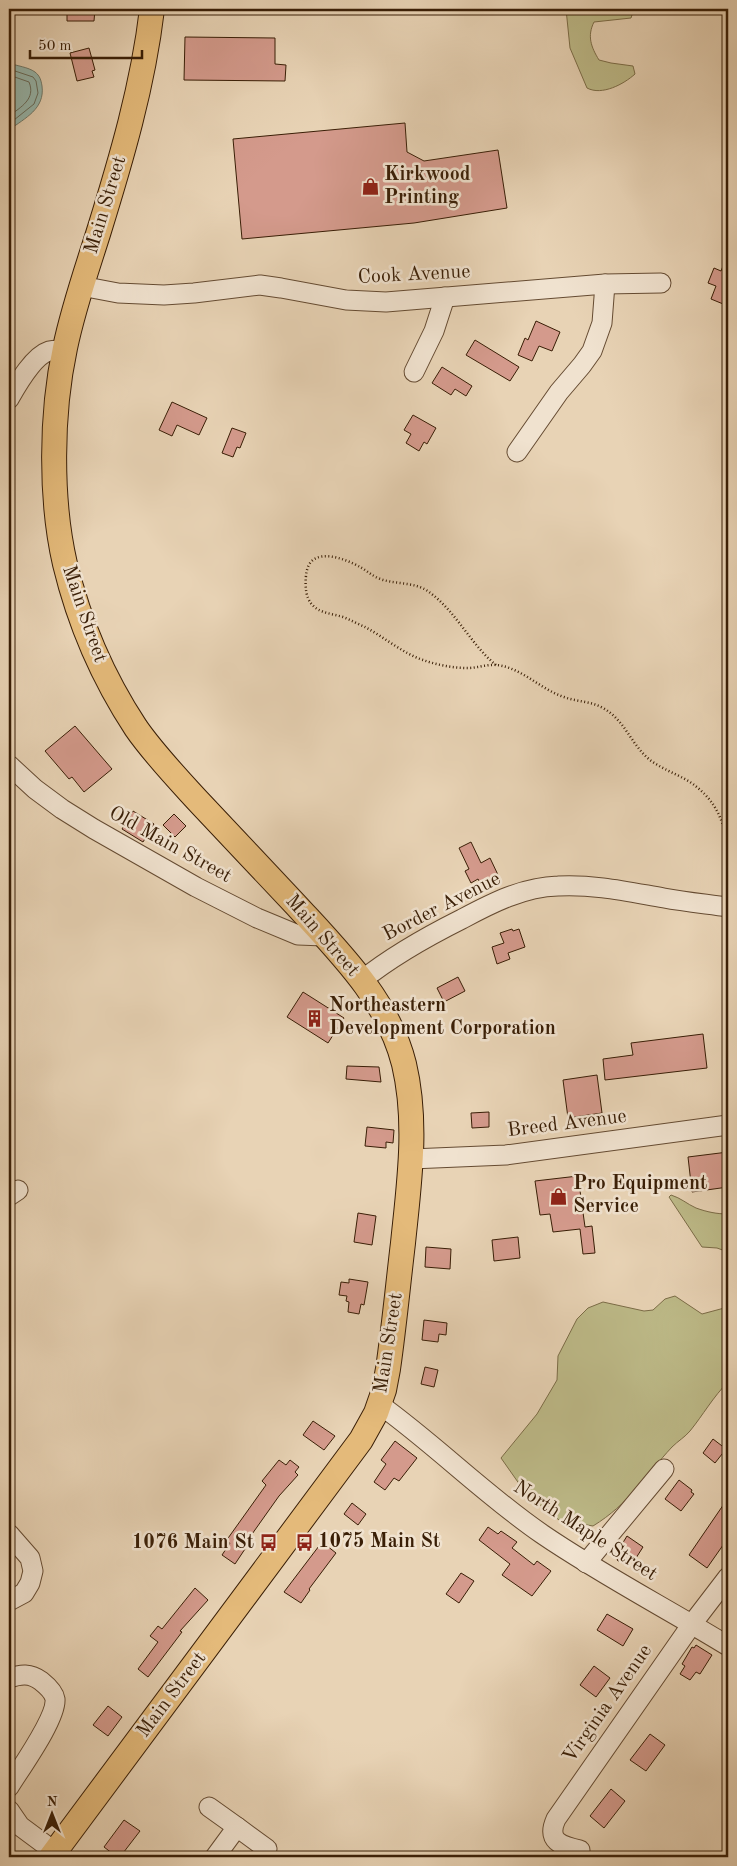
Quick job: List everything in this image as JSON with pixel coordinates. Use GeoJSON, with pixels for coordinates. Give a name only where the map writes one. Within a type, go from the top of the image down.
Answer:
{"type":"FeatureCollection","features":[{"type":"Feature","properties":{"kind":"main road","name":"Main Street"},"geometry":{"type":"LineString","coordinates":[[53,1855],[368,1428],[384,1390],[390,1358],[411,1159],[411,1111],[404,1063],[386,1016],[373,994],[324,936],[146,742],[116,696],[95,654],[72,590],[65,562],[58,517],[55,448],[64,351],[81,286],[136,103],[152,9]]}},
{"type":"Feature","properties":{"kind":"street","name":"Cook Avenue"},"geometry":{"type":"LineString","coordinates":[[81,286],[118,293],[164,294],[194,293],[260,285],[346,300],[406,301],[605,284],[661,283]]}},
{"type":"Feature","properties":{"kind":"street"},"geometry":{"type":"LineString","coordinates":[[517,452],[559,392],[592,351],[602,323],[605,284]]}},
{"type":"Feature","properties":{"kind":"street"},"geometry":{"type":"LineString","coordinates":[[414,372],[434,331],[445,297]]}},
{"type":"Feature","properties":{"kind":"street"},"geometry":{"type":"LineString","coordinates":[[9,398],[24,374],[39,357],[51,350],[64,351]]}},
{"type":"Feature","properties":{"kind":"street","name":"Old Main Street"},"geometry":{"type":"LineString","coordinates":[[9,766],[62,809],[196,886],[257,918],[298,935],[324,936]]}},
{"type":"Feature","properties":{"kind":"street","name":"Border Avenue"},"geometry":{"type":"LineString","coordinates":[[361,981],[384,963],[432,934],[498,900],[538,888],[585,886],[728,907]]}},
{"type":"Feature","properties":{"kind":"street","name":"Breed Avenue"},"geometry":{"type":"LineString","coordinates":[[411,1159],[506,1155],[728,1125]]}},
{"type":"Feature","properties":{"kind":"street","name":"North Maple Street"},"geometry":{"type":"LineString","coordinates":[[379,1404],[542,1534],[586,1563],[728,1646]]}},
{"type":"Feature","properties":{"kind":"street"},"geometry":{"type":"LineString","coordinates":[[586,1563],[664,1470]]}},
{"type":"Feature","properties":{"kind":"street"},"geometry":{"type":"LineString","coordinates":[[9,1534],[30,1558],[33,1571],[30,1583],[24,1593],[9,1601]]}},
{"type":"Feature","properties":{"kind":"street","name":"Virginia Avenue"},"geometry":{"type":"LineString","coordinates":[[580,1850],[564,1846],[556,1840],[553,1832],[556,1819],[692,1624],[728,1577]]}},
{"type":"Feature","properties":{"kind":"street"},"geometry":{"type":"LineString","coordinates":[[9,1678],[21,1674],[34,1676],[46,1684],[54,1697],[55,1709],[48,1724],[9,1787]]}},
{"type":"Feature","properties":{"kind":"street"},"geometry":{"type":"LineString","coordinates":[[209,1807],[267,1849]]}},
{"type":"Feature","properties":{"kind":"street"},"geometry":{"type":"LineString","coordinates":[[9,1810],[20,1826],[53,1855]]}},
{"type":"Feature","properties":{"kind":"street"},"geometry":{"type":"LineString","coordinates":[[215,1857],[237,1827]]}},
{"type":"Feature","properties":{"kind":"path"},"geometry":{"type":"LineString","coordinates":[[496,665],[428,590],[376,578],[358,566],[326,555],[313,558],[308,566],[306,573],[307,594],[309,601],[320,611],[352,621],[390,640],[422,660],[457,667],[496,665],[520,673],[560,696],[604,708],[623,724],[639,748],[650,760],[689,782],[708,797],[719,813],[724,829],[728,872],[728,907]]}},
{"type":"Feature","properties":{"kind":"shaded area"},"geometry":{"type":"Polygon","coordinates":[[[566,9],[634,9],[631,18],[594,22],[590,37],[599,60],[633,66],[635,74],[625,82],[606,90],[599,91],[587,88],[570,48],[566,9]]]}},
{"type":"Feature","properties":{"kind":"shaded area"},"geometry":{"type":"Polygon","coordinates":[[[671,1195],[700,1209],[728,1214],[728,1252],[717,1248],[702,1247],[669,1197],[671,1195]]]}},
{"type":"Feature","properties":{"kind":"shaded area"},"geometry":{"type":"Polygon","coordinates":[[[675,1296],[702,1314],[728,1307],[728,1382],[690,1431],[672,1447],[627,1499],[606,1517],[593,1526],[559,1520],[527,1495],[501,1458],[537,1414],[557,1380],[558,1356],[577,1319],[588,1308],[603,1302],[644,1311],[653,1310],[665,1299],[675,1296]]]}},
{"type":"Feature","properties":{"kind":"water"},"geometry":{"type":"Polygon","coordinates":[[[9,63],[32,70],[37,74],[42,86],[42,94],[33,112],[9,130],[9,63]]]}},
{"type":"Feature","properties":{"kind":"building"},"geometry":{"type":"Polygon","coordinates":[[[67,9],[95,9],[94,21],[67,21],[67,9]]]}},
{"type":"Feature","properties":{"kind":"building"},"geometry":{"type":"Polygon","coordinates":[[[185,37],[275,38],[275,64],[286,65],[285,81],[184,80],[185,37]]]}},
{"type":"Feature","properties":{"kind":"building"},"geometry":{"type":"Polygon","coordinates":[[[89,48],[95,70],[92,71],[94,77],[77,81],[70,53],[89,48]]]}},
{"type":"Feature","properties":{"kind":"building","name":"Kirkwood Printing"},"geometry":{"type":"Polygon","coordinates":[[[405,123],[407,152],[424,161],[498,150],[507,208],[414,223],[242,239],[233,139],[405,123]]]}},
{"type":"Feature","properties":{"kind":"building"},"geometry":{"type":"Polygon","coordinates":[[[727,256],[728,306],[711,299],[716,286],[708,283],[714,268],[721,271],[727,256]]]}},
{"type":"Feature","properties":{"kind":"building"},"geometry":{"type":"Polygon","coordinates":[[[536,321],[560,332],[552,351],[539,346],[532,361],[518,355],[525,338],[528,340],[536,321]]]}},
{"type":"Feature","properties":{"kind":"building"},"geometry":{"type":"Polygon","coordinates":[[[475,340],[519,367],[510,381],[466,355],[475,340]]]}},
{"type":"Feature","properties":{"kind":"building"},"geometry":{"type":"Polygon","coordinates":[[[442,367],[472,386],[466,396],[455,389],[451,395],[432,383],[442,367]]]}},
{"type":"Feature","properties":{"kind":"building"},"geometry":{"type":"Polygon","coordinates":[[[172,402],[207,418],[199,435],[177,425],[172,436],[159,430],[172,402]]]}},
{"type":"Feature","properties":{"kind":"building"},"geometry":{"type":"Polygon","coordinates":[[[413,415],[436,428],[427,444],[424,442],[419,451],[406,443],[411,434],[404,430],[413,415]]]}},
{"type":"Feature","properties":{"kind":"building"},"geometry":{"type":"Polygon","coordinates":[[[232,428],[246,433],[240,448],[237,447],[233,457],[222,453],[232,428]]]}},
{"type":"Feature","properties":{"kind":"building"},"geometry":{"type":"Polygon","coordinates":[[[75,726],[112,769],[84,792],[72,777],[69,779],[45,751],[75,726]]]}},
{"type":"Feature","properties":{"kind":"building"},"geometry":{"type":"Polygon","coordinates":[[[133,811],[154,824],[143,842],[122,829],[133,811]]]}},
{"type":"Feature","properties":{"kind":"building"},"geometry":{"type":"Polygon","coordinates":[[[174,814],[186,826],[175,837],[163,825],[174,814]]]}},
{"type":"Feature","properties":{"kind":"building"},"geometry":{"type":"Polygon","coordinates":[[[471,842],[481,863],[490,858],[499,877],[482,886],[478,879],[471,883],[465,871],[469,869],[459,848],[471,842]]]}},
{"type":"Feature","properties":{"kind":"building"},"geometry":{"type":"Polygon","coordinates":[[[512,929],[513,931],[519,929],[525,947],[508,953],[510,959],[497,964],[492,947],[504,943],[500,933],[512,929]]]}},
{"type":"Feature","properties":{"kind":"building"},"geometry":{"type":"Polygon","coordinates":[[[458,977],[465,991],[444,1002],[437,988],[458,977]]]}},
{"type":"Feature","properties":{"kind":"building","name":"Northeastern Development Corporation"},"geometry":{"type":"Polygon","coordinates":[[[303,992],[344,1018],[328,1043],[287,1017],[303,992]]]}},
{"type":"Feature","properties":{"kind":"building"},"geometry":{"type":"Polygon","coordinates":[[[703,1034],[707,1068],[605,1080],[603,1059],[633,1055],[631,1043],[703,1034]]]}},
{"type":"Feature","properties":{"kind":"building"},"geometry":{"type":"Polygon","coordinates":[[[347,1066],[379,1067],[381,1082],[346,1079],[347,1066]]]}},
{"type":"Feature","properties":{"kind":"building"},"geometry":{"type":"Polygon","coordinates":[[[597,1075],[602,1113],[568,1118],[563,1080],[597,1075]]]}},
{"type":"Feature","properties":{"kind":"building"},"geometry":{"type":"Polygon","coordinates":[[[489,1112],[489,1127],[472,1128],[471,1113],[489,1112]]]}},
{"type":"Feature","properties":{"kind":"building"},"geometry":{"type":"Polygon","coordinates":[[[367,1127],[394,1130],[393,1143],[386,1142],[386,1148],[365,1146],[367,1127]]]}},
{"type":"Feature","properties":{"kind":"building"},"geometry":{"type":"Polygon","coordinates":[[[728,1152],[728,1187],[692,1192],[688,1157],[728,1152]]]}},
{"type":"Feature","properties":{"kind":"building","name":"Pro Equipment Service"},"geometry":{"type":"Polygon","coordinates":[[[578,1176],[585,1227],[592,1226],[595,1253],[583,1254],[580,1229],[553,1232],[550,1214],[540,1215],[535,1181],[578,1176]]]}},
{"type":"Feature","properties":{"kind":"building"},"geometry":{"type":"Polygon","coordinates":[[[358,1213],[376,1216],[372,1245],[354,1242],[358,1213]]]}},
{"type":"Feature","properties":{"kind":"building"},"geometry":{"type":"Polygon","coordinates":[[[518,1237],[520,1258],[494,1261],[492,1240],[518,1237]]]}},
{"type":"Feature","properties":{"kind":"building"},"geometry":{"type":"Polygon","coordinates":[[[426,1247],[451,1249],[450,1269],[425,1267],[426,1247]]]}},
{"type":"Feature","properties":{"kind":"building"},"geometry":{"type":"Polygon","coordinates":[[[349,1279],[368,1282],[364,1305],[361,1304],[359,1314],[348,1312],[349,1302],[346,1301],[347,1296],[339,1295],[341,1282],[349,1283],[349,1279]]]}},
{"type":"Feature","properties":{"kind":"building"},"geometry":{"type":"Polygon","coordinates":[[[424,1320],[447,1323],[446,1335],[439,1334],[438,1342],[422,1340],[424,1320]]]}},
{"type":"Feature","properties":{"kind":"building"},"geometry":{"type":"Polygon","coordinates":[[[425,1367],[438,1370],[434,1387],[421,1384],[425,1367]]]}},
{"type":"Feature","properties":{"kind":"building"},"geometry":{"type":"Polygon","coordinates":[[[313,1421],[335,1436],[324,1450],[303,1435],[313,1421]]]}},
{"type":"Feature","properties":{"kind":"building"},"geometry":{"type":"Polygon","coordinates":[[[713,1439],[726,1449],[715,1463],[703,1453],[713,1439]]]}},
{"type":"Feature","properties":{"kind":"building"},"geometry":{"type":"Polygon","coordinates":[[[395,1441],[417,1458],[399,1481],[394,1478],[385,1490],[374,1482],[386,1464],[381,1460],[395,1441]]]}},
{"type":"Feature","properties":{"kind":"building"},"geometry":{"type":"Polygon","coordinates":[[[279,1460],[286,1465],[290,1460],[299,1467],[295,1472],[298,1475],[279,1496],[245,1544],[247,1546],[235,1564],[222,1555],[230,1543],[226,1541],[266,1485],[262,1481],[279,1460]]]}},
{"type":"Feature","properties":{"kind":"building"},"geometry":{"type":"Polygon","coordinates":[[[679,1480],[692,1490],[691,1492],[694,1494],[681,1511],[665,1499],[679,1480]]]}},
{"type":"Feature","properties":{"kind":"building"},"geometry":{"type":"Polygon","coordinates":[[[728,1498],[728,1538],[707,1568],[689,1555],[728,1498]]]}},
{"type":"Feature","properties":{"kind":"building"},"geometry":{"type":"Polygon","coordinates":[[[352,1503],[366,1514],[358,1525],[344,1514],[352,1503]]]}},
{"type":"Feature","properties":{"kind":"building"},"geometry":{"type":"Polygon","coordinates":[[[488,1527],[498,1534],[501,1531],[517,1542],[512,1548],[534,1565],[537,1561],[551,1571],[532,1596],[502,1575],[510,1564],[479,1540],[488,1527]]]}},
{"type":"Feature","properties":{"kind":"building"},"geometry":{"type":"Polygon","coordinates":[[[627,1536],[643,1547],[636,1558],[633,1556],[627,1566],[617,1560],[619,1556],[616,1554],[627,1536]]]}},
{"type":"Feature","properties":{"kind":"building"},"geometry":{"type":"Polygon","coordinates":[[[322,1542],[336,1553],[301,1603],[284,1592],[322,1542]]]}},
{"type":"Feature","properties":{"kind":"building"},"geometry":{"type":"Polygon","coordinates":[[[461,1573],[474,1581],[459,1603],[446,1594],[461,1573]]]}},
{"type":"Feature","properties":{"kind":"building"},"geometry":{"type":"Polygon","coordinates":[[[195,1588],[208,1600],[180,1631],[182,1632],[148,1677],[138,1669],[158,1642],[150,1636],[158,1626],[162,1629],[195,1588]]]}},
{"type":"Feature","properties":{"kind":"building"},"geometry":{"type":"Polygon","coordinates":[[[607,1614],[633,1629],[623,1646],[597,1630],[607,1614]]]}},
{"type":"Feature","properties":{"kind":"building"},"geometry":{"type":"Polygon","coordinates":[[[696,1645],[712,1655],[700,1674],[696,1672],[690,1680],[680,1674],[685,1666],[682,1664],[692,1647],[694,1648],[696,1645]]]}},
{"type":"Feature","properties":{"kind":"building"},"geometry":{"type":"Polygon","coordinates":[[[594,1666],[610,1678],[596,1697],[580,1685],[594,1666]]]}},
{"type":"Feature","properties":{"kind":"building"},"geometry":{"type":"Polygon","coordinates":[[[108,1706],[122,1717],[108,1736],[93,1725],[108,1706]]]}},
{"type":"Feature","properties":{"kind":"building"},"geometry":{"type":"Polygon","coordinates":[[[650,1734],[665,1745],[646,1771],[630,1760],[650,1734]]]}},
{"type":"Feature","properties":{"kind":"building"},"geometry":{"type":"Polygon","coordinates":[[[611,1789],[625,1801],[604,1828],[590,1816],[611,1789]]]}},
{"type":"Feature","properties":{"kind":"building"},"geometry":{"type":"Polygon","coordinates":[[[124,1820],[140,1831],[120,1857],[117,1857],[104,1847],[124,1820]]]}},
{"type":"Feature","properties":{"kind":"place","name":"Kirkwood Printing"},"geometry":{"type":"Point","coordinates":[370,186]}},
{"type":"Feature","properties":{"kind":"place","name":"Northeastern Development Corporation"},"geometry":{"type":"Point","coordinates":[315,1018]}},
{"type":"Feature","properties":{"kind":"place","name":"Pro Equipment Service"},"geometry":{"type":"Point","coordinates":[559,1196]}},
{"type":"Feature","properties":{"kind":"place","name":"1075 Main St"},"geometry":{"type":"Point","coordinates":[304,1542]}},
{"type":"Feature","properties":{"kind":"place","name":"1076 Main St"},"geometry":{"type":"Point","coordinates":[268,1543]}}]}
